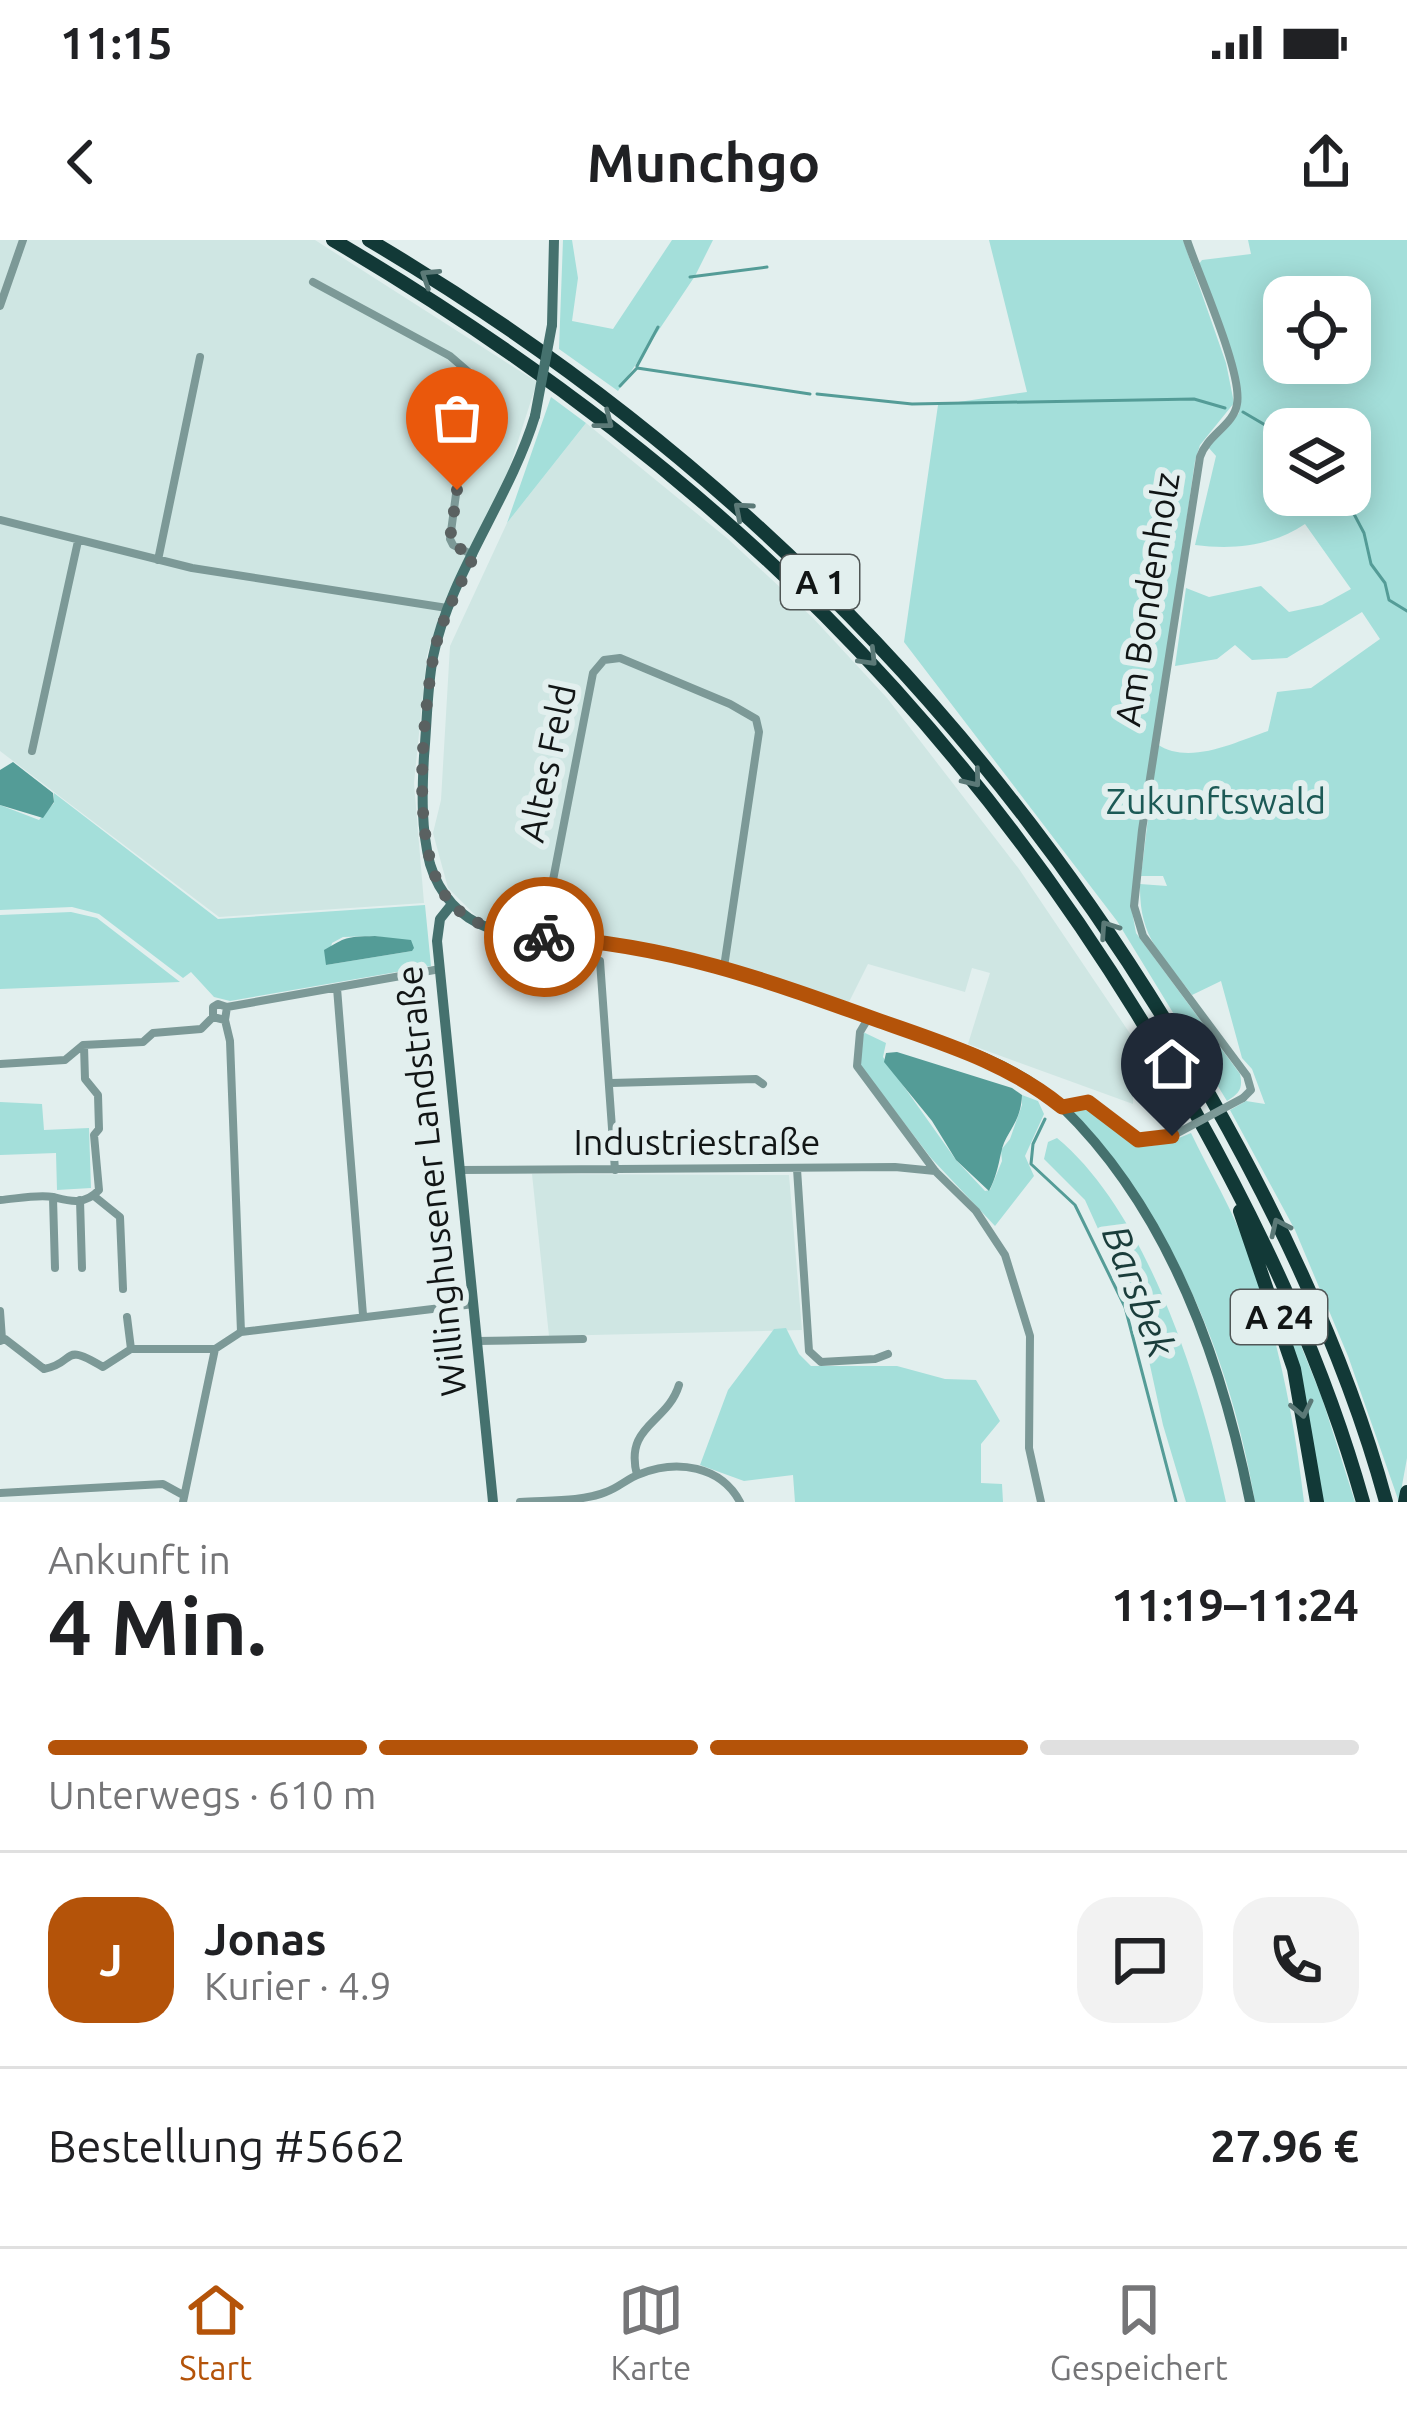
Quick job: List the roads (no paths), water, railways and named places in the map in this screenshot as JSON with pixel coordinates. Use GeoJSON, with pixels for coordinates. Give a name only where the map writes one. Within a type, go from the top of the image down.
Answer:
{"type":"FeatureCollection","features":[{"type":"Feature","properties":{"kind":"highway","name":"A 1"},"geometry":{"type":"LineString","coordinates":[[333,240],[498,342],[675,476],[823,610],[938,737],[1032,855],[1142,1018],[1210,1140],[1265,1241],[1302,1323],[1347,1443],[1363,1502]]}},
{"type":"Feature","properties":{"kind":"highway","name":"A 1"},"geometry":{"type":"LineString","coordinates":[[368,240],[523,338],[695,469],[795,557],[952,724],[1080,888],[1171,1027],[1248,1162],[1360,1414],[1382,1501]]}},
{"type":"Feature","properties":{"kind":"highway","name":"A 24"},"geometry":{"type":"LineString","coordinates":[[1210,1140],[1279,1315],[1294,1369],[1317,1502]]}},
{"type":"Feature","properties":{"kind":"highway"},"geometry":{"type":"LineString","coordinates":[[1405,1502],[1407,1492]]}},
{"type":"Feature","properties":{"kind":"main road"},"geometry":{"type":"LineString","coordinates":[[452,904],[430,863],[422,790],[433,657],[449,608],[525,449],[535,416],[552,325],[554,240]]}},
{"type":"Feature","properties":{"kind":"main road","name":"Am Bondenholz"},"geometry":{"type":"LineString","coordinates":[[452,904],[490,929],[631,946],[724,967],[984,1058],[1062,1107]]}},
{"type":"Feature","properties":{"kind":"main road","name":"Willinghusener Landstraße"},"geometry":{"type":"LineString","coordinates":[[452,904],[440,919],[436,940],[494,1502]]}},
{"type":"Feature","properties":{"kind":"main road"},"geometry":{"type":"LineString","coordinates":[[1062,1107],[1115,1171],[1166,1250],[1220,1380],[1250,1502]]}},
{"type":"Feature","properties":{"kind":"street"},"geometry":{"type":"LineString","coordinates":[[0,306],[22,240]]}},
{"type":"Feature","properties":{"kind":"street","name":"Am Bondenholz"},"geometry":{"type":"LineString","coordinates":[[1062,1107],[1088,1102],[1138,1140],[1172,1136],[1251,1090],[1247,1076],[1143,936],[1134,906],[1200,457],[1206,442],[1231,418],[1238,404],[1234,374],[1186,240]]}},
{"type":"Feature","properties":{"kind":"street"},"geometry":{"type":"LineString","coordinates":[[313,282],[450,356],[472,375],[450,539],[474,556]]}},
{"type":"Feature","properties":{"kind":"street"},"geometry":{"type":"LineString","coordinates":[[158,560],[200,357]]}},
{"type":"Feature","properties":{"kind":"street"},"geometry":{"type":"LineString","coordinates":[[0,520],[158,560],[449,608]]}},
{"type":"Feature","properties":{"kind":"street"},"geometry":{"type":"LineString","coordinates":[[32,751],[78,542]]}},
{"type":"Feature","properties":{"kind":"street","name":"Altes Feld"},"geometry":{"type":"LineString","coordinates":[[542,937],[593,673],[604,660],[620,658],[756,719],[759,732],[724,967]]}},
{"type":"Feature","properties":{"kind":"street"},"geometry":{"type":"LineString","coordinates":[[600,961],[615,1170]]}},
{"type":"Feature","properties":{"kind":"street"},"geometry":{"type":"LineString","coordinates":[[0,1064],[64,1060],[83,1045],[143,1042],[153,1033],[201,1029],[213,1017],[213,1007],[440,969]]}},
{"type":"Feature","properties":{"kind":"street"},"geometry":{"type":"LineString","coordinates":[[337,988],[363,1315]]}},
{"type":"Feature","properties":{"kind":"street"},"geometry":{"type":"LineString","coordinates":[[227,1006],[242,1332]]}},
{"type":"Feature","properties":{"kind":"street"},"geometry":{"type":"LineString","coordinates":[[213,1017],[225,1020]]}},
{"type":"Feature","properties":{"kind":"street"},"geometry":{"type":"LineString","coordinates":[[869,1017],[857,1047],[857,1066],[935,1171],[976,1210],[1015,1279],[1030,1336],[1029,1448],[1041,1502]]}},
{"type":"Feature","properties":{"kind":"street"},"geometry":{"type":"LineString","coordinates":[[0,1200],[53,1197],[61,1202],[94,1196],[99,1190],[94,1135],[99,1129],[98,1095],[85,1079],[83,1045]]}},
{"type":"Feature","properties":{"kind":"street"},"geometry":{"type":"LineString","coordinates":[[610,1083],[756,1079],[763,1084]]}},
{"type":"Feature","properties":{"kind":"street"},"geometry":{"type":"LineString","coordinates":[[797,1169],[808,1352],[821,1362],[888,1354]]}},
{"type":"Feature","properties":{"kind":"street","name":"Industriestraße"},"geometry":{"type":"LineString","coordinates":[[460,1170],[935,1171]]}},
{"type":"Feature","properties":{"kind":"street"},"geometry":{"type":"LineString","coordinates":[[94,1196],[120,1217],[124,1289]]}},
{"type":"Feature","properties":{"kind":"street"},"geometry":{"type":"LineString","coordinates":[[53,1197],[55,1268]]}},
{"type":"Feature","properties":{"kind":"street"},"geometry":{"type":"LineString","coordinates":[[80,1200],[82,1268]]}},
{"type":"Feature","properties":{"kind":"street"},"geometry":{"type":"LineString","coordinates":[[0,1310],[1,1340],[44,1369],[68,1354],[81,1353],[103,1367],[131,1349],[215,1349],[242,1332],[474,1304]]}},
{"type":"Feature","properties":{"kind":"street"},"geometry":{"type":"LineString","coordinates":[[127,1317],[131,1349]]}},
{"type":"Feature","properties":{"kind":"street"},"geometry":{"type":"LineString","coordinates":[[476,1340],[584,1339]]}},
{"type":"Feature","properties":{"kind":"street"},"geometry":{"type":"LineString","coordinates":[[0,1493],[163,1484],[183,1498],[215,1349]]}},
{"type":"Feature","properties":{"kind":"street"},"geometry":{"type":"LineString","coordinates":[[637,1475],[634,1447],[672,1402],[679,1385]]}},
{"type":"Feature","properties":{"kind":"street"},"geometry":{"type":"LineString","coordinates":[[520,1502],[605,1493],[637,1475],[695,1468],[726,1480],[740,1502]]}},
{"type":"Feature","properties":{"kind":"waterway"},"geometry":{"type":"LineString","coordinates":[[690,277],[767,267]]}},
{"type":"Feature","properties":{"kind":"waterway"},"geometry":{"type":"LineString","coordinates":[[637,366],[658,327]]}},
{"type":"Feature","properties":{"kind":"waterway"},"geometry":{"type":"LineString","coordinates":[[620,386],[637,368],[810,394]]}},
{"type":"Feature","properties":{"kind":"waterway"},"geometry":{"type":"LineString","coordinates":[[817,394],[912,404],[1194,399],[1225,408]]}},
{"type":"Feature","properties":{"kind":"waterway"},"geometry":{"type":"LineString","coordinates":[[1243,412],[1263,424]]}},
{"type":"Feature","properties":{"kind":"waterway"},"geometry":{"type":"LineString","coordinates":[[1355,516],[1389,600],[1407,611]]}},
{"type":"Feature","properties":{"kind":"waterway","name":"Barsbek"},"geometry":{"type":"LineString","coordinates":[[1045,1119],[1033,1144],[1031,1164],[1075,1205],[1125,1307],[1176,1502]]}},
{"type":"Feature","properties":{"kind":"park label","name":"Zukunftswald"},"geometry":{"type":"Point","coordinates":[1216,801]}}]}
